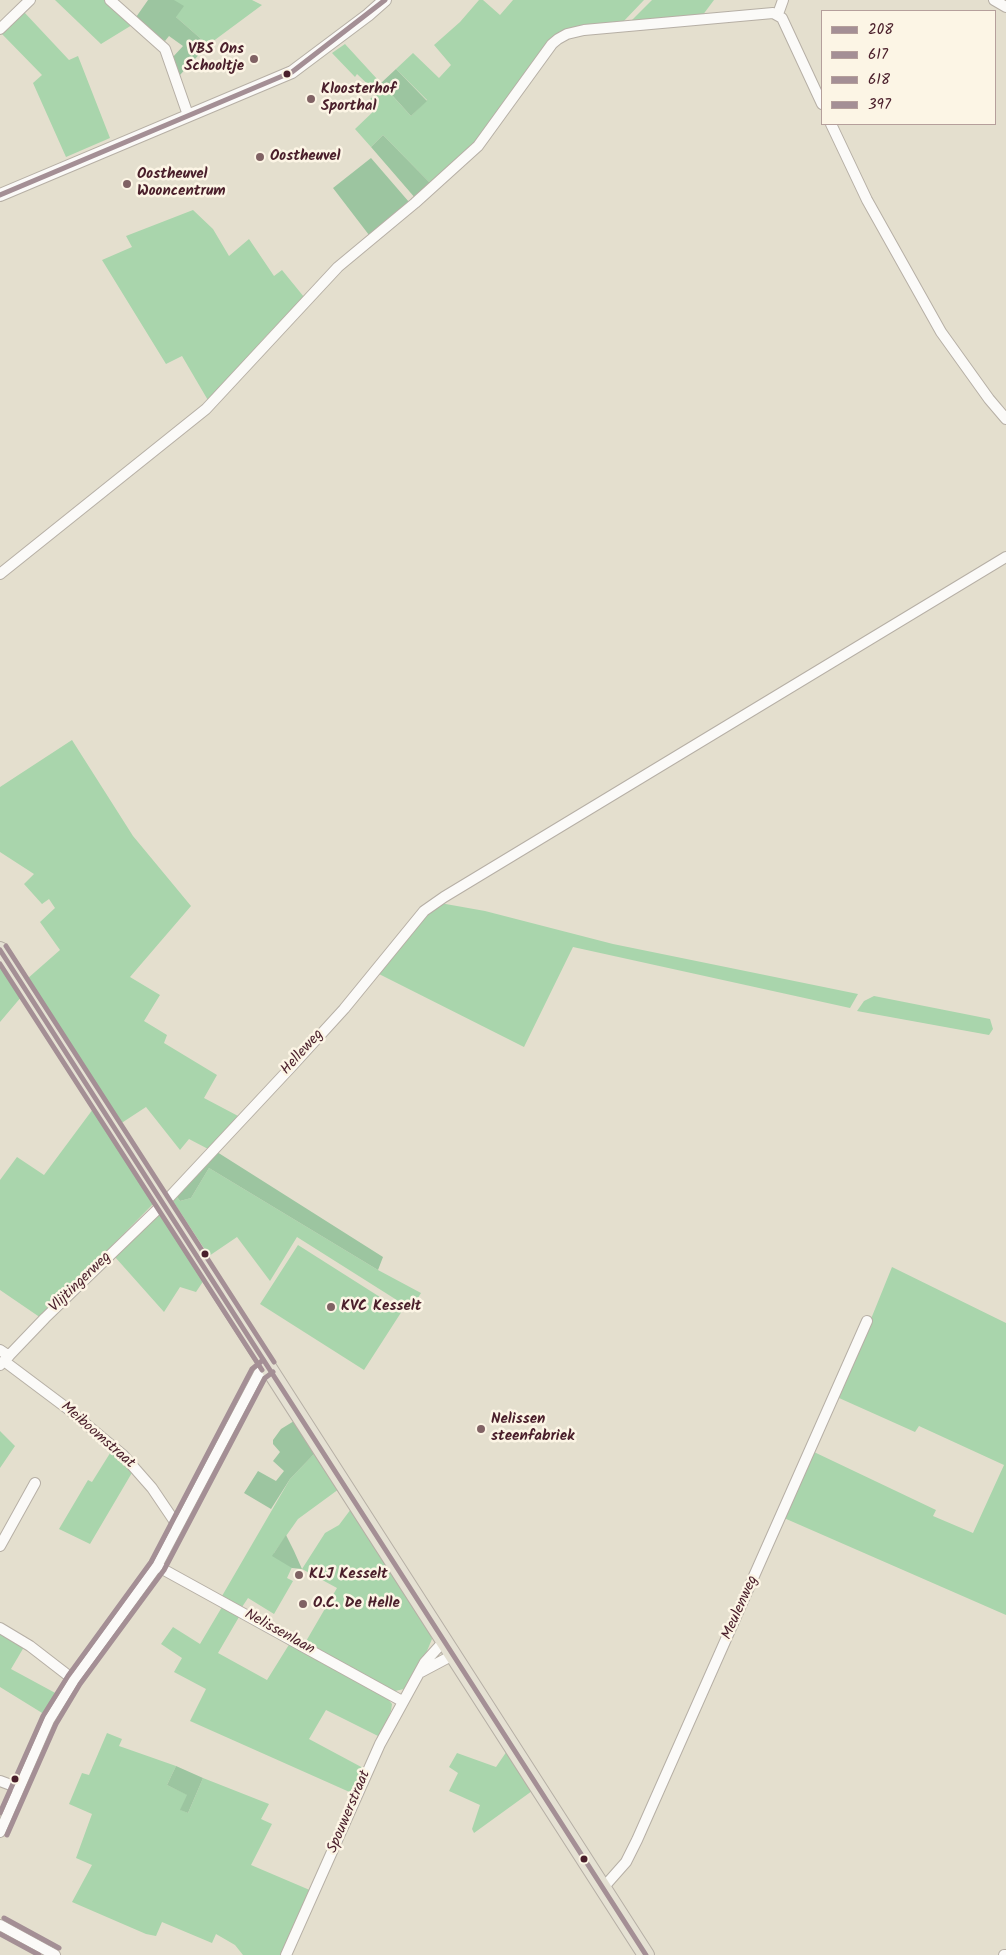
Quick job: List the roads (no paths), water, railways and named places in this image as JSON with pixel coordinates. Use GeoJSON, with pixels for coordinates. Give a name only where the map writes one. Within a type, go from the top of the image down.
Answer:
{"type":"FeatureCollection","features":[{"type":"Feature","properties":{"kind":"main road"},"geometry":{"type":"LineString","coordinates":[[0,950],[646,1955]]}},
{"type":"Feature","properties":{"kind":"street"},"geometry":{"type":"LineString","coordinates":[[0,29],[30,0]]}},
{"type":"Feature","properties":{"kind":"street"},"geometry":{"type":"LineString","coordinates":[[110,0],[164,49],[188,115]]}},
{"type":"Feature","properties":{"kind":"street"},"geometry":{"type":"LineString","coordinates":[[0,195],[292,72],[385,0]]}},
{"type":"Feature","properties":{"kind":"street"},"geometry":{"type":"LineString","coordinates":[[783,0],[778,14],[821,102]]}},
{"type":"Feature","properties":{"kind":"street"},"geometry":{"type":"LineString","coordinates":[[994,0],[1006,7]]}},
{"type":"Feature","properties":{"kind":"street"},"geometry":{"type":"LineString","coordinates":[[0,574],[206,409],[338,267],[415,203],[478,146],[558,38],[584,30],[778,14]]}},
{"type":"Feature","properties":{"kind":"street"},"geometry":{"type":"LineString","coordinates":[[831,125],[867,200],[941,332],[1006,419]]}},
{"type":"Feature","properties":{"kind":"street","name":"Helleweg"},"geometry":{"type":"LineString","coordinates":[[163,1204],[344,1009],[411,925],[440,900],[1006,557]]}},
{"type":"Feature","properties":{"kind":"street","name":"Vlijtingerweg"},"geometry":{"type":"LineString","coordinates":[[3,1358],[163,1204]]}},
{"type":"Feature","properties":{"kind":"street","name":"Meulenweg"},"geometry":{"type":"LineString","coordinates":[[603,1888],[626,1862],[637,1840],[867,1321]]}},
{"type":"Feature","properties":{"kind":"street","name":"Meiboomstraat"},"geometry":{"type":"LineString","coordinates":[[3,1358],[123,1455],[152,1488],[177,1525]]}},
{"type":"Feature","properties":{"kind":"street"},"geometry":{"type":"LineString","coordinates":[[0,1832],[49,1720],[74,1680],[157,1566],[258,1373],[268,1366]]}},
{"type":"Feature","properties":{"kind":"street"},"geometry":{"type":"LineString","coordinates":[[0,1546],[35,1483]]}},
{"type":"Feature","properties":{"kind":"street","name":"Nelissenlaan"},"geometry":{"type":"LineString","coordinates":[[157,1566],[402,1701]]}},
{"type":"Feature","properties":{"kind":"street"},"geometry":{"type":"LineString","coordinates":[[0,1628],[30,1646],[74,1680]]}},
{"type":"Feature","properties":{"kind":"street","name":"Spouwerstraat"},"geometry":{"type":"LineString","coordinates":[[286,1955],[380,1744],[425,1662],[444,1641]]}},
{"type":"Feature","properties":{"kind":"street"},"geometry":{"type":"LineString","coordinates":[[421,1672],[453,1656]]}},
{"type":"Feature","properties":{"kind":"street"},"geometry":{"type":"LineString","coordinates":[[0,1781],[19,1788]]}},
{"type":"Feature","properties":{"kind":"street"},"geometry":{"type":"LineString","coordinates":[[0,1925],[55,1955]]}},
{"type":"Feature","properties":{"kind":"place","name":"VBS Ons Schooltje"},"geometry":{"type":"Point","coordinates":[254,59]}},
{"type":"Feature","properties":{"kind":"place","name":"Kloosterhof Sporthal"},"geometry":{"type":"Point","coordinates":[311,99]}},
{"type":"Feature","properties":{"kind":"place","name":"Oostheuvel"},"geometry":{"type":"Point","coordinates":[260,157]}},
{"type":"Feature","properties":{"kind":"place","name":"Oostheuvel Wooncentrum"},"geometry":{"type":"Point","coordinates":[127,184]}},
{"type":"Feature","properties":{"kind":"place","name":"KVC Kesselt"},"geometry":{"type":"Point","coordinates":[331,1307]}},
{"type":"Feature","properties":{"kind":"place","name":"Nelissen steenfabriek"},"geometry":{"type":"Point","coordinates":[481,1429]}},
{"type":"Feature","properties":{"kind":"place","name":"KLJ Kesselt"},"geometry":{"type":"Point","coordinates":[299,1575]}},
{"type":"Feature","properties":{"kind":"place","name":"O.C. De Helle"},"geometry":{"type":"Point","coordinates":[303,1604]}}]}
